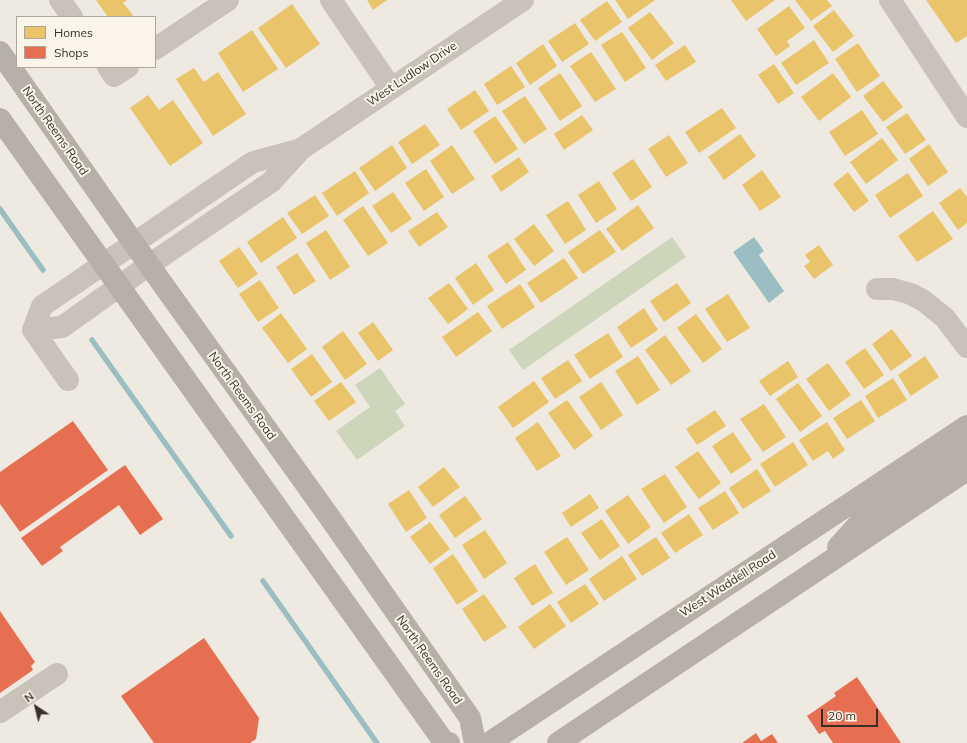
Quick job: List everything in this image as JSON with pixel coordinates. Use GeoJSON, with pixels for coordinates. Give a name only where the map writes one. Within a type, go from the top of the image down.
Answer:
{"type":"FeatureCollection","features":[{"type":"Feature","properties":{"kind":"main road","name":"North Reems Road"},"geometry":{"type":"LineString","coordinates":[[0,52],[148,265],[328,515],[470,718],[475,743]]}},
{"type":"Feature","properties":{"kind":"main road"},"geometry":{"type":"LineString","coordinates":[[0,119],[268,492],[444,742],[449,743]]}},
{"type":"Feature","properties":{"kind":"main road","name":"West Waddell Road"},"geometry":{"type":"LineString","coordinates":[[489,743],[967,426]]}},
{"type":"Feature","properties":{"kind":"main road"},"geometry":{"type":"LineString","coordinates":[[816,572],[873,508],[967,447]]}},
{"type":"Feature","properties":{"kind":"main road"},"geometry":{"type":"LineString","coordinates":[[558,743],[967,470]]}},
{"type":"Feature","properties":{"kind":"street"},"geometry":{"type":"LineString","coordinates":[[60,0],[71,16]]}},
{"type":"Feature","properties":{"kind":"street"},"geometry":{"type":"LineString","coordinates":[[156,48],[228,0]]}},
{"type":"Feature","properties":{"kind":"street"},"geometry":{"type":"LineString","coordinates":[[331,0],[391,88]]}},
{"type":"Feature","properties":{"kind":"street","name":"West Ludlow Drive"},"geometry":{"type":"LineString","coordinates":[[301,149],[253,162],[42,306],[33,330],[62,327],[148,265],[272,182],[301,149],[523,0]]}},
{"type":"Feature","properties":{"kind":"street"},"geometry":{"type":"LineString","coordinates":[[890,0],[967,117]]}},
{"type":"Feature","properties":{"kind":"street"},"geometry":{"type":"LineString","coordinates":[[877,289],[893,289],[912,294],[924,301],[945,318],[967,346]]}},
{"type":"Feature","properties":{"kind":"street"},"geometry":{"type":"LineString","coordinates":[[33,330],[68,380]]}},
{"type":"Feature","properties":{"kind":"street"},"geometry":{"type":"LineString","coordinates":[[0,712],[57,674]]}},
{"type":"Feature","properties":{"kind":"green space"},"geometry":{"type":"Polygon","coordinates":[[[672,237],[686,257],[523,370],[509,350],[672,237]]]}},
{"type":"Feature","properties":{"kind":"green space"},"geometry":{"type":"Polygon","coordinates":[[[380,368],[405,404],[395,411],[405,426],[357,460],[336,431],[370,407],[355,385],[380,368]]]}},
{"type":"Feature","properties":{"kind":"water"},"geometry":{"type":"Polygon","coordinates":[[[754,237],[764,251],[759,255],[784,291],[769,303],[733,252],[754,237]]]}},
{"type":"Feature","properties":{"kind":"building: Homes"},"geometry":{"type":"Polygon","coordinates":[[[96,0],[127,0],[123,3],[133,15],[132,16],[107,16],[96,0]]]}},
{"type":"Feature","properties":{"kind":"building: Homes"},"geometry":{"type":"Polygon","coordinates":[[[367,0],[387,0],[373,10],[367,0]]]}},
{"type":"Feature","properties":{"kind":"building: Homes"},"geometry":{"type":"Polygon","coordinates":[[[615,0],[655,0],[628,19],[615,0]]]}},
{"type":"Feature","properties":{"kind":"building: Homes"},"geometry":{"type":"Polygon","coordinates":[[[731,0],[775,0],[746,21],[731,0]]]}},
{"type":"Feature","properties":{"kind":"building: Homes"},"geometry":{"type":"Polygon","coordinates":[[[795,0],[827,0],[832,6],[811,21],[795,0]]]}},
{"type":"Feature","properties":{"kind":"building: Homes"},"geometry":{"type":"Polygon","coordinates":[[[926,0],[967,0],[967,36],[956,43],[926,0]]]}},
{"type":"Feature","properties":{"kind":"building: Homes"},"geometry":{"type":"Polygon","coordinates":[[[607,1],[622,22],[595,41],[580,20],[607,1]]]}},
{"type":"Feature","properties":{"kind":"building: Homes"},"geometry":{"type":"Polygon","coordinates":[[[292,4],[320,44],[286,68],[258,28],[292,4]]]}},
{"type":"Feature","properties":{"kind":"building: Homes"},"geometry":{"type":"Polygon","coordinates":[[[789,6],[805,28],[787,41],[790,46],[776,56],[757,29],[789,6]]]}},
{"type":"Feature","properties":{"kind":"building: Homes"},"geometry":{"type":"Polygon","coordinates":[[[834,10],[854,36],[833,52],[813,26],[834,10]]]}},
{"type":"Feature","properties":{"kind":"building: Homes"},"geometry":{"type":"Polygon","coordinates":[[[650,12],[674,43],[652,60],[628,28],[650,12]]]}},
{"type":"Feature","properties":{"kind":"building: Homes"},"geometry":{"type":"Polygon","coordinates":[[[575,23],[589,44],[562,62],[548,41],[575,23]]]}},
{"type":"Feature","properties":{"kind":"building: Homes"},"geometry":{"type":"Polygon","coordinates":[[[252,30],[278,69],[243,92],[218,53],[252,30]]]}},
{"type":"Feature","properties":{"kind":"building: Homes"},"geometry":{"type":"Polygon","coordinates":[[[622,32],[646,68],[625,82],[601,45],[622,32]]]}},
{"type":"Feature","properties":{"kind":"building: Homes"},"geometry":{"type":"Polygon","coordinates":[[[814,40],[829,63],[796,85],[781,63],[814,40]]]}},
{"type":"Feature","properties":{"kind":"building: Homes"},"geometry":{"type":"Polygon","coordinates":[[[858,43],[880,76],[857,92],[835,59],[858,43]]]}},
{"type":"Feature","properties":{"kind":"building: Homes"},"geometry":{"type":"Polygon","coordinates":[[[543,44],[557,66],[530,85],[516,63],[543,44]]]}},
{"type":"Feature","properties":{"kind":"building: Homes"},"geometry":{"type":"Polygon","coordinates":[[[685,45],[696,62],[666,81],[655,65],[685,45]]]}},
{"type":"Feature","properties":{"kind":"building: Homes"},"geometry":{"type":"Polygon","coordinates":[[[591,52],[616,89],[595,102],[570,66],[591,52]]]}},
{"type":"Feature","properties":{"kind":"building: Homes"},"geometry":{"type":"Polygon","coordinates":[[[774,64],[794,93],[778,104],[758,75],[774,64]]]}},
{"type":"Feature","properties":{"kind":"building: Homes"},"geometry":{"type":"Polygon","coordinates":[[[511,66],[525,87],[497,105],[484,84],[511,66]]]}},
{"type":"Feature","properties":{"kind":"building: Homes"},"geometry":{"type":"Polygon","coordinates":[[[194,68],[204,82],[218,72],[246,114],[213,136],[176,79],[194,68]]]}},
{"type":"Feature","properties":{"kind":"building: Homes"},"geometry":{"type":"Polygon","coordinates":[[[560,73],[582,106],[560,121],[538,88],[560,73]]]}},
{"type":"Feature","properties":{"kind":"building: Homes"},"geometry":{"type":"Polygon","coordinates":[[[833,73],[851,97],[819,121],[801,97],[833,73]]]}},
{"type":"Feature","properties":{"kind":"building: Homes"},"geometry":{"type":"Polygon","coordinates":[[[883,81],[903,107],[883,122],[863,96],[883,81]]]}},
{"type":"Feature","properties":{"kind":"building: Homes"},"geometry":{"type":"Polygon","coordinates":[[[475,90],[489,111],[461,130],[447,109],[475,90]]]}},
{"type":"Feature","properties":{"kind":"building: Homes"},"geometry":{"type":"Polygon","coordinates":[[[148,95],[159,110],[173,100],[203,143],[170,166],[130,108],[148,95]]]}},
{"type":"Feature","properties":{"kind":"building: Homes"},"geometry":{"type":"Polygon","coordinates":[[[525,96],[547,129],[524,144],[502,111],[525,96]]]}},
{"type":"Feature","properties":{"kind":"building: Homes"},"geometry":{"type":"Polygon","coordinates":[[[722,108],[736,128],[699,153],[685,132],[722,108]]]}},
{"type":"Feature","properties":{"kind":"building: Homes"},"geometry":{"type":"Polygon","coordinates":[[[862,110],[878,134],[845,156],[829,132],[862,110]]]}},
{"type":"Feature","properties":{"kind":"building: Homes"},"geometry":{"type":"Polygon","coordinates":[[[907,113],[926,140],[905,154],[886,127],[907,113]]]}},
{"type":"Feature","properties":{"kind":"building: Homes"},"geometry":{"type":"Polygon","coordinates":[[[582,115],[593,130],[564,150],[554,134],[582,115]]]}},
{"type":"Feature","properties":{"kind":"building: Homes"},"geometry":{"type":"Polygon","coordinates":[[[495,116],[518,149],[495,164],[473,131],[495,116]]]}},
{"type":"Feature","properties":{"kind":"building: Homes"},"geometry":{"type":"Polygon","coordinates":[[[425,124],[440,145],[412,164],[398,142],[425,124]]]}},
{"type":"Feature","properties":{"kind":"building: Homes"},"geometry":{"type":"Polygon","coordinates":[[[740,134],[756,156],[724,180],[708,157],[740,134]]]}},
{"type":"Feature","properties":{"kind":"building: Homes"},"geometry":{"type":"Polygon","coordinates":[[[669,135],[688,163],[666,177],[648,149],[669,135]]]}},
{"type":"Feature","properties":{"kind":"building: Homes"},"geometry":{"type":"Polygon","coordinates":[[[882,138],[898,160],[866,184],[850,162],[882,138]]]}},
{"type":"Feature","properties":{"kind":"building: Homes"},"geometry":{"type":"Polygon","coordinates":[[[929,144],[948,172],[928,186],[909,159],[929,144]]]}},
{"type":"Feature","properties":{"kind":"building: Homes"},"geometry":{"type":"Polygon","coordinates":[[[392,145],[407,168],[375,191],[359,168],[392,145]]]}},
{"type":"Feature","properties":{"kind":"building: Homes"},"geometry":{"type":"Polygon","coordinates":[[[452,145],[475,179],[452,194],[430,161],[452,145]]]}},
{"type":"Feature","properties":{"kind":"building: Homes"},"geometry":{"type":"Polygon","coordinates":[[[519,157],[529,172],[501,192],[491,176],[519,157]]]}},
{"type":"Feature","properties":{"kind":"building: Homes"},"geometry":{"type":"Polygon","coordinates":[[[633,159],[652,187],[631,201],[612,173],[633,159]]]}},
{"type":"Feature","properties":{"kind":"building: Homes"},"geometry":{"type":"Polygon","coordinates":[[[426,169],[444,197],[424,211],[405,183],[426,169]]]}},
{"type":"Feature","properties":{"kind":"building: Homes"},"geometry":{"type":"Polygon","coordinates":[[[762,170],[781,197],[760,211],[742,185],[762,170]]]}},
{"type":"Feature","properties":{"kind":"building: Homes"},"geometry":{"type":"Polygon","coordinates":[[[355,171],[369,193],[337,216],[322,193],[355,171]]]}},
{"type":"Feature","properties":{"kind":"building: Homes"},"geometry":{"type":"Polygon","coordinates":[[[848,172],[869,201],[854,212],[833,184],[848,172]]]}},
{"type":"Feature","properties":{"kind":"building: Homes"},"geometry":{"type":"Polygon","coordinates":[[[908,173],[923,196],[890,218],[875,195],[908,173]]]}},
{"type":"Feature","properties":{"kind":"building: Homes"},"geometry":{"type":"Polygon","coordinates":[[[599,181],[617,209],[596,223],[578,195],[599,181]]]}},
{"type":"Feature","properties":{"kind":"building: Homes"},"geometry":{"type":"Polygon","coordinates":[[[960,188],[967,197],[967,223],[958,230],[939,203],[960,188]]]}},
{"type":"Feature","properties":{"kind":"building: Homes"},"geometry":{"type":"Polygon","coordinates":[[[393,192],[412,219],[391,233],[372,206],[393,192]]]}},
{"type":"Feature","properties":{"kind":"building: Homes"},"geometry":{"type":"Polygon","coordinates":[[[315,195],[329,216],[302,234],[287,213],[315,195]]]}},
{"type":"Feature","properties":{"kind":"building: Homes"},"geometry":{"type":"Polygon","coordinates":[[[568,201],[586,230],[565,244],[546,215],[568,201]]]}},
{"type":"Feature","properties":{"kind":"building: Homes"},"geometry":{"type":"Polygon","coordinates":[[[638,205],[654,228],[622,251],[606,229],[638,205]]]}},
{"type":"Feature","properties":{"kind":"building: Homes"},"geometry":{"type":"Polygon","coordinates":[[[363,206],[388,243],[368,256],[343,220],[363,206]]]}},
{"type":"Feature","properties":{"kind":"building: Homes"},"geometry":{"type":"Polygon","coordinates":[[[933,211],[953,239],[917,262],[898,236],[933,211]]]}},
{"type":"Feature","properties":{"kind":"building: Homes"},"geometry":{"type":"Polygon","coordinates":[[[437,212],[448,227],[419,247],[408,231],[437,212]]]}},
{"type":"Feature","properties":{"kind":"building: Homes"},"geometry":{"type":"Polygon","coordinates":[[[283,217],[297,238],[261,263],[247,242],[283,217]]]}},
{"type":"Feature","properties":{"kind":"building: Homes"},"geometry":{"type":"Polygon","coordinates":[[[534,224],[554,251],[534,266],[514,239],[534,224]]]}},
{"type":"Feature","properties":{"kind":"building: Homes"},"geometry":{"type":"Polygon","coordinates":[[[326,230],[350,267],[330,280],[306,243],[326,230]]]}},
{"type":"Feature","properties":{"kind":"building: Homes"},"geometry":{"type":"Polygon","coordinates":[[[600,230],[616,252],[583,274],[568,252],[600,230]]]}},
{"type":"Feature","properties":{"kind":"building: Homes"},"geometry":{"type":"Polygon","coordinates":[[[508,242],[526,270],[506,284],[487,256],[508,242]]]}},
{"type":"Feature","properties":{"kind":"building: Homes"},"geometry":{"type":"Polygon","coordinates":[[[819,245],[833,265],[814,279],[804,266],[810,262],[805,255],[819,245]]]}},
{"type":"Feature","properties":{"kind":"building: Homes"},"geometry":{"type":"Polygon","coordinates":[[[239,247],[258,274],[238,288],[219,261],[239,247]]]}},
{"type":"Feature","properties":{"kind":"building: Homes"},"geometry":{"type":"Polygon","coordinates":[[[297,253],[316,281],[294,295],[276,267],[297,253]]]}},
{"type":"Feature","properties":{"kind":"building: Homes"},"geometry":{"type":"Polygon","coordinates":[[[564,258],[578,278],[541,303],[527,283],[564,258]]]}},
{"type":"Feature","properties":{"kind":"building: Homes"},"geometry":{"type":"Polygon","coordinates":[[[476,263],[494,290],[473,305],[455,278],[476,263]]]}},
{"type":"Feature","properties":{"kind":"building: Homes"},"geometry":{"type":"Polygon","coordinates":[[[260,280],[279,308],[258,322],[239,294],[260,280]]]}},
{"type":"Feature","properties":{"kind":"building: Homes"},"geometry":{"type":"Polygon","coordinates":[[[449,283],[468,309],[448,324],[428,298],[449,283]]]}},
{"type":"Feature","properties":{"kind":"building: Homes"},"geometry":{"type":"Polygon","coordinates":[[[677,283],[691,303],[664,322],[650,301],[677,283]]]}},
{"type":"Feature","properties":{"kind":"building: Homes"},"geometry":{"type":"Polygon","coordinates":[[[520,284],[535,307],[502,329],[487,306],[520,284]]]}},
{"type":"Feature","properties":{"kind":"building: Homes"},"geometry":{"type":"Polygon","coordinates":[[[728,294],[750,328],[727,342],[705,309],[728,294]]]}},
{"type":"Feature","properties":{"kind":"building: Homes"},"geometry":{"type":"Polygon","coordinates":[[[644,308],[658,330],[631,348],[617,327],[644,308]]]}},
{"type":"Feature","properties":{"kind":"building: Homes"},"geometry":{"type":"Polygon","coordinates":[[[478,312],[492,331],[456,357],[442,337],[478,312]]]}},
{"type":"Feature","properties":{"kind":"building: Homes"},"geometry":{"type":"Polygon","coordinates":[[[281,313],[307,349],[288,363],[262,328],[281,313]]]}},
{"type":"Feature","properties":{"kind":"building: Homes"},"geometry":{"type":"Polygon","coordinates":[[[696,314],[722,349],[703,363],[677,328],[696,314]]]}},
{"type":"Feature","properties":{"kind":"building: Homes"},"geometry":{"type":"Polygon","coordinates":[[[373,322],[393,350],[378,361],[358,333],[373,322]]]}},
{"type":"Feature","properties":{"kind":"building: Homes"},"geometry":{"type":"Polygon","coordinates":[[[892,329],[912,356],[891,371],[872,344],[892,329]]]}},
{"type":"Feature","properties":{"kind":"building: Homes"},"geometry":{"type":"Polygon","coordinates":[[[343,331],[367,364],[345,380],[322,347],[343,331]]]}},
{"type":"Feature","properties":{"kind":"building: Homes"},"geometry":{"type":"Polygon","coordinates":[[[608,333],[623,357],[590,379],[574,355],[608,333]]]}},
{"type":"Feature","properties":{"kind":"building: Homes"},"geometry":{"type":"Polygon","coordinates":[[[665,335],[691,371],[671,385],[645,350],[665,335]]]}},
{"type":"Feature","properties":{"kind":"building: Homes"},"geometry":{"type":"Polygon","coordinates":[[[865,348],[884,375],[864,389],[845,362],[865,348]]]}},
{"type":"Feature","properties":{"kind":"building: Homes"},"geometry":{"type":"Polygon","coordinates":[[[312,354],[332,382],[311,397],[291,369],[312,354]]]}},
{"type":"Feature","properties":{"kind":"building: Homes"},"geometry":{"type":"Polygon","coordinates":[[[638,356],[660,390],[637,405],[615,371],[638,356]]]}},
{"type":"Feature","properties":{"kind":"building: Homes"},"geometry":{"type":"Polygon","coordinates":[[[925,356],[939,377],[911,396],[898,375],[925,356]]]}},
{"type":"Feature","properties":{"kind":"building: Homes"},"geometry":{"type":"Polygon","coordinates":[[[568,360],[582,381],[555,399],[541,378],[568,360]]]}},
{"type":"Feature","properties":{"kind":"building: Homes"},"geometry":{"type":"Polygon","coordinates":[[[788,361],[798,377],[770,396],[759,381],[788,361]]]}},
{"type":"Feature","properties":{"kind":"building: Homes"},"geometry":{"type":"Polygon","coordinates":[[[828,363],[851,395],[829,411],[806,379],[828,363]]]}},
{"type":"Feature","properties":{"kind":"building: Homes"},"geometry":{"type":"Polygon","coordinates":[[[893,378],[907,400],[878,418],[865,396],[893,378]]]}},
{"type":"Feature","properties":{"kind":"building: Homes"},"geometry":{"type":"Polygon","coordinates":[[[534,381],[549,402],[513,428],[498,407],[534,381]]]}},
{"type":"Feature","properties":{"kind":"building: Homes"},"geometry":{"type":"Polygon","coordinates":[[[341,382],[356,402],[329,421],[314,401],[341,382]]]}},
{"type":"Feature","properties":{"kind":"building: Homes"},"geometry":{"type":"Polygon","coordinates":[[[601,382],[623,415],[601,430],[579,397],[601,382]]]}},
{"type":"Feature","properties":{"kind":"building: Homes"},"geometry":{"type":"Polygon","coordinates":[[[798,383],[822,416],[800,432],[776,399],[798,383]]]}},
{"type":"Feature","properties":{"kind":"building: Homes"},"geometry":{"type":"Polygon","coordinates":[[[567,400],[593,436],[574,450],[548,413],[567,400]]]}},
{"type":"Feature","properties":{"kind":"building: Homes"},"geometry":{"type":"Polygon","coordinates":[[[861,400],[875,421],[847,439],[833,418],[861,400]]]}},
{"type":"Feature","properties":{"kind":"building: Homes"},"geometry":{"type":"Polygon","coordinates":[[[764,404],[786,437],[763,452],[740,419],[764,404]]]}},
{"type":"Feature","properties":{"kind":"building: Homes"},"geometry":{"type":"Polygon","coordinates":[[[715,410],[726,426],[697,445],[686,429],[715,410]]]}},
{"type":"Feature","properties":{"kind":"building: Homes"},"geometry":{"type":"Polygon","coordinates":[[[538,422],[561,456],[537,471],[515,438],[538,422]]]}},
{"type":"Feature","properties":{"kind":"building: Homes"},"geometry":{"type":"Polygon","coordinates":[[[827,422],[845,450],[833,459],[828,451],[813,461],[799,440],[827,422]]]}},
{"type":"Feature","properties":{"kind":"building: Homes"},"geometry":{"type":"Polygon","coordinates":[[[733,432],[752,460],[731,474],[712,446],[733,432]]]}},
{"type":"Feature","properties":{"kind":"building: Homes"},"geometry":{"type":"Polygon","coordinates":[[[793,442],[808,465],[775,487],[760,464],[793,442]]]}},
{"type":"Feature","properties":{"kind":"building: Homes"},"geometry":{"type":"Polygon","coordinates":[[[698,451],[721,483],[699,499],[675,467],[698,451]]]}},
{"type":"Feature","properties":{"kind":"building: Homes"},"geometry":{"type":"Polygon","coordinates":[[[444,467],[460,487],[433,507],[418,487],[444,467]]]}},
{"type":"Feature","properties":{"kind":"building: Homes"},"geometry":{"type":"Polygon","coordinates":[[[757,469],[771,491],[743,509],[729,488],[757,469]]]}},
{"type":"Feature","properties":{"kind":"building: Homes"},"geometry":{"type":"Polygon","coordinates":[[[665,474],[687,507],[664,523],[641,489],[665,474]]]}},
{"type":"Feature","properties":{"kind":"building: Homes"},"geometry":{"type":"Polygon","coordinates":[[[409,490],[427,518],[406,532],[388,504],[409,490]]]}},
{"type":"Feature","properties":{"kind":"building: Homes"},"geometry":{"type":"Polygon","coordinates":[[[725,491],[739,513],[713,530],[698,508],[725,491]]]}},
{"type":"Feature","properties":{"kind":"building: Homes"},"geometry":{"type":"Polygon","coordinates":[[[590,494],[599,508],[571,527],[562,513],[590,494]]]}},
{"type":"Feature","properties":{"kind":"building: Homes"},"geometry":{"type":"Polygon","coordinates":[[[628,495],[651,527],[628,544],[605,511],[628,495]]]}},
{"type":"Feature","properties":{"kind":"building: Homes"},"geometry":{"type":"Polygon","coordinates":[[[465,496],[482,519],[455,538],[439,515],[465,496]]]}},
{"type":"Feature","properties":{"kind":"building: Homes"},"geometry":{"type":"Polygon","coordinates":[[[689,514],[703,535],[675,553],[661,533],[689,514]]]}},
{"type":"Feature","properties":{"kind":"building: Homes"},"geometry":{"type":"Polygon","coordinates":[[[602,519],[620,546],[600,560],[581,533],[602,519]]]}},
{"type":"Feature","properties":{"kind":"building: Homes"},"geometry":{"type":"Polygon","coordinates":[[[430,522],[450,549],[430,564],[410,537],[430,522]]]}},
{"type":"Feature","properties":{"kind":"building: Homes"},"geometry":{"type":"Polygon","coordinates":[[[485,530],[507,563],[484,579],[462,545],[485,530]]]}},
{"type":"Feature","properties":{"kind":"building: Homes"},"geometry":{"type":"Polygon","coordinates":[[[567,537],[589,570],[566,585],[544,552],[567,537]]]}},
{"type":"Feature","properties":{"kind":"building: Homes"},"geometry":{"type":"Polygon","coordinates":[[[656,537],[670,558],[642,576],[628,555],[656,537]]]}},
{"type":"Feature","properties":{"kind":"building: Homes"},"geometry":{"type":"Polygon","coordinates":[[[453,554],[478,591],[457,605],[433,568],[453,554]]]}},
{"type":"Feature","properties":{"kind":"building: Homes"},"geometry":{"type":"Polygon","coordinates":[[[622,556],[637,579],[604,601],[589,579],[622,556]]]}},
{"type":"Feature","properties":{"kind":"building: Homes"},"geometry":{"type":"Polygon","coordinates":[[[535,564],[553,593],[532,606],[514,578],[535,564]]]}},
{"type":"Feature","properties":{"kind":"building: Homes"},"geometry":{"type":"Polygon","coordinates":[[[585,584],[599,604],[571,623],[557,602],[585,584]]]}},
{"type":"Feature","properties":{"kind":"building: Homes"},"geometry":{"type":"Polygon","coordinates":[[[484,594],[507,627],[484,642],[462,609],[484,594]]]}},
{"type":"Feature","properties":{"kind":"building: Homes"},"geometry":{"type":"Polygon","coordinates":[[[550,604],[566,626],[534,649],[518,627],[550,604]]]}},
{"type":"Feature","properties":{"kind":"building: Shops"},"geometry":{"type":"Polygon","coordinates":[[[73,421],[108,470],[20,532],[0,504],[0,472],[73,421]]]}},
{"type":"Feature","properties":{"kind":"building: Shops"},"geometry":{"type":"Polygon","coordinates":[[[125,465],[163,519],[140,535],[119,505],[60,547],[63,551],[42,566],[21,538],[125,465]]]}},
{"type":"Feature","properties":{"kind":"building: Shops"},"geometry":{"type":"Polygon","coordinates":[[[0,611],[35,662],[31,666],[33,670],[0,693],[0,611]]]}},
{"type":"Feature","properties":{"kind":"building: Shops"},"geometry":{"type":"Polygon","coordinates":[[[204,638],[259,718],[256,739],[250,743],[154,743],[121,696],[204,638]]]}},
{"type":"Feature","properties":{"kind":"building: Shops"},"geometry":{"type":"Polygon","coordinates":[[[857,677],[901,743],[833,743],[825,731],[819,734],[807,716],[836,696],[834,693],[857,677]]]}},
{"type":"Feature","properties":{"kind":"building: Shops"},"geometry":{"type":"Polygon","coordinates":[[[756,733],[761,741],[772,734],[778,743],[742,743],[756,733]]]}},
{"type":"Feature","properties":{"kind":"waterway"},"geometry":{"type":"LineString","coordinates":[[0,209],[43,270]]}},
{"type":"Feature","properties":{"kind":"waterway"},"geometry":{"type":"LineString","coordinates":[[92,340],[231,536]]}},
{"type":"Feature","properties":{"kind":"waterway"},"geometry":{"type":"LineString","coordinates":[[263,581],[377,743]]}}]}
